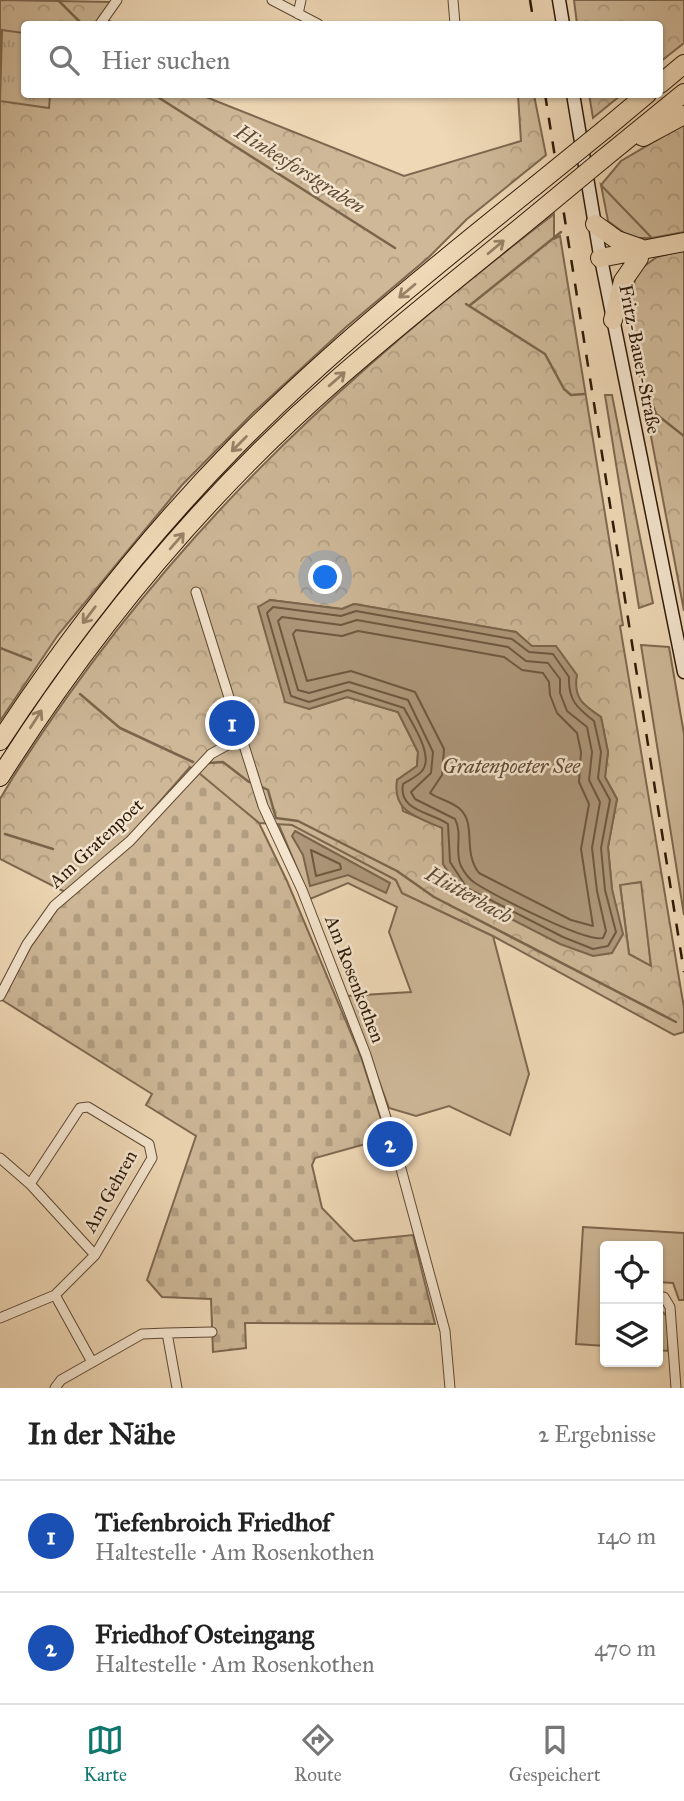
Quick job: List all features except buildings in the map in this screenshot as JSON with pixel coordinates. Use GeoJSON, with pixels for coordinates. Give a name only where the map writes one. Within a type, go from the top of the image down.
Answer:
{"type":"FeatureCollection","features":[{"type":"Feature","properties":{"kind":"highway"},"geometry":{"type":"LineString","coordinates":[[663,82],[684,64]]}},
{"type":"Feature","properties":{"kind":"highway"},"geometry":{"type":"LineString","coordinates":[[0,777],[79,659],[190,527],[333,382],[684,93]]}},
{"type":"Feature","properties":{"kind":"highway"},"geometry":{"type":"LineString","coordinates":[[0,741],[103,595],[180,505],[236,446],[382,312],[642,98]]}},
{"type":"Feature","properties":{"kind":"highway"},"geometry":{"type":"LineString","coordinates":[[603,159],[684,115]]}},
{"type":"Feature","properties":{"kind":"highway"},"geometry":{"type":"LineString","coordinates":[[595,224],[617,240],[646,251]]}},
{"type":"Feature","properties":{"kind":"highway"},"geometry":{"type":"LineString","coordinates":[[601,262],[684,242]]}},
{"type":"Feature","properties":{"kind":"highway"},"geometry":{"type":"LineString","coordinates":[[612,320],[623,281],[646,251]]}},
{"type":"Feature","properties":{"kind":"main road"},"geometry":{"type":"LineString","coordinates":[[559,0],[562,21]]}},
{"type":"Feature","properties":{"kind":"main road","name":"Fritz-Bauer-Straße"},"geometry":{"type":"LineString","coordinates":[[574,98],[612,320],[684,672]]}},
{"type":"Feature","properties":{"kind":"street"},"geometry":{"type":"LineString","coordinates":[[102,21],[117,0]]}},
{"type":"Feature","properties":{"kind":"street"},"geometry":{"type":"LineString","coordinates":[[272,0],[311,21]]}},
{"type":"Feature","properties":{"kind":"street"},"geometry":{"type":"LineString","coordinates":[[298,15],[301,0]]}},
{"type":"Feature","properties":{"kind":"street"},"geometry":{"type":"LineString","coordinates":[[453,0],[455,21]]}},
{"type":"Feature","properties":{"kind":"street","name":"Am Rosenkothen"},"geometry":{"type":"LineString","coordinates":[[196,592],[263,806],[302,890],[361,1042],[391,1132],[446,1331],[450,1388]]}},
{"type":"Feature","properties":{"kind":"street","name":"Am Gratenpoet"},"geometry":{"type":"LineString","coordinates":[[0,996],[27,944],[54,906],[130,841],[211,754],[240,738]]}},
{"type":"Feature","properties":{"kind":"street","name":"Am Gehren"},"geometry":{"type":"LineString","coordinates":[[30,1184],[80,1108],[88,1107],[149,1144],[152,1158],[95,1255]]}},
{"type":"Feature","properties":{"kind":"street"},"geometry":{"type":"LineString","coordinates":[[0,1158],[30,1184],[95,1255],[55,1294],[0,1318]]}},
{"type":"Feature","properties":{"kind":"street"},"geometry":{"type":"LineString","coordinates":[[55,1294],[92,1362]]}},
{"type":"Feature","properties":{"kind":"street"},"geometry":{"type":"LineString","coordinates":[[664,1297],[670,1307],[676,1388]]}},
{"type":"Feature","properties":{"kind":"street"},"geometry":{"type":"LineString","coordinates":[[55,1388],[61,1380],[142,1334],[212,1332]]}},
{"type":"Feature","properties":{"kind":"street"},"geometry":{"type":"LineString","coordinates":[[167,1333],[177,1388]]}},
{"type":"Feature","properties":{"kind":"green space"},"geometry":{"type":"Polygon","coordinates":[[[0,0],[111,2],[100,16],[109,21],[21,21],[21,98],[209,98],[404,176],[521,141],[518,98],[535,98],[546,155],[467,219],[429,257],[345,328],[253,413],[182,485],[58,635],[0,721],[0,0]]]}},
{"type":"Feature","properties":{"kind":"green space"},"geometry":{"type":"Polygon","coordinates":[[[574,0],[684,0],[684,43],[663,60],[663,21],[577,21],[574,0]]]}},
{"type":"Feature","properties":{"kind":"green space"},"geometry":{"type":"Polygon","coordinates":[[[2,30],[21,33],[21,98],[50,98],[49,108],[0,101],[2,30]]]}},
{"type":"Feature","properties":{"kind":"green space"},"geometry":{"type":"Polygon","coordinates":[[[590,98],[617,98],[593,118],[590,98]]]}},
{"type":"Feature","properties":{"kind":"green space"},"geometry":{"type":"Polygon","coordinates":[[[684,124],[684,232],[652,238],[601,185],[621,161],[684,124]]]}},
{"type":"Feature","properties":{"kind":"green space"},"geometry":{"type":"Polygon","coordinates":[[[601,185],[652,238],[631,238],[608,221],[601,185]]]}},
{"type":"Feature","properties":{"kind":"green space"},"geometry":{"type":"Polygon","coordinates":[[[554,214],[554,239],[560,236],[623,625],[620,626],[684,1008],[684,1032],[674,1035],[493,936],[402,893],[396,880],[292,825],[259,823],[190,767],[128,838],[67,893],[0,859],[0,799],[69,694],[128,615],[191,541],[257,471],[326,404],[474,277],[554,214]],[[270,600],[309,709],[347,697],[398,712],[418,752],[417,766],[397,780],[403,811],[443,828],[443,864],[612,889],[608,847],[617,799],[605,777],[608,752],[601,717],[581,703],[575,689],[516,632],[354,604],[342,609],[270,600]],[[641,882],[620,885],[629,954],[651,966],[641,882]]]}},
{"type":"Feature","properties":{"kind":"green space"},"geometry":{"type":"Polygon","coordinates":[[[684,250],[684,611],[629,320],[636,272],[657,257],[684,250]]]}},
{"type":"Feature","properties":{"kind":"green space"},"geometry":{"type":"Polygon","coordinates":[[[605,395],[612,395],[653,603],[639,608],[605,395]]]}},
{"type":"Feature","properties":{"kind":"green space"},"geometry":{"type":"Polygon","coordinates":[[[641,645],[669,647],[684,734],[684,915],[641,645]]]}},
{"type":"Feature","properties":{"kind":"green space"},"geometry":{"type":"Polygon","coordinates":[[[199,773],[259,823],[287,881],[361,1057],[387,1138],[315,1158],[312,1165],[322,1208],[354,1241],[413,1235],[435,1324],[245,1323],[246,1348],[213,1352],[211,1299],[162,1297],[147,1280],[196,1136],[146,1105],[152,1094],[2,1000],[31,946],[57,908],[132,843],[199,773]]]}},
{"type":"Feature","properties":{"kind":"green space"},"geometry":{"type":"Polygon","coordinates":[[[278,823],[292,824],[396,880],[402,893],[493,936],[529,1074],[510,1135],[449,1106],[416,1116],[389,1108],[347,996],[411,992],[389,932],[397,907],[348,883],[310,899],[278,823]]]}},
{"type":"Feature","properties":{"kind":"green space"},"geometry":{"type":"Polygon","coordinates":[[[642,882],[651,967],[629,954],[620,884],[642,882]]]}},
{"type":"Feature","properties":{"kind":"green space"},"geometry":{"type":"Polygon","coordinates":[[[583,1227],[684,1233],[684,1300],[679,1300],[673,1283],[663,1282],[663,1241],[600,1241],[600,1346],[576,1344],[583,1227]]]}},
{"type":"Feature","properties":{"kind":"green space"},"geometry":{"type":"Polygon","coordinates":[[[663,1312],[668,1317],[668,1351],[663,1350],[663,1312]]]}},
{"type":"Feature","properties":{"kind":"water","name":"Gratenpoeter See"},"geometry":{"type":"Polygon","coordinates":[[[270,600],[342,609],[354,604],[516,632],[532,646],[556,646],[577,675],[577,690],[581,700],[601,717],[608,752],[605,777],[617,799],[608,847],[612,889],[623,934],[612,953],[593,956],[560,944],[462,894],[443,864],[442,828],[408,812],[398,799],[397,780],[417,766],[418,752],[398,712],[347,697],[309,709],[285,702],[258,607],[270,600]]]}},
{"type":"Feature","properties":{"kind":"water"},"geometry":{"type":"Polygon","coordinates":[[[295,831],[390,883],[386,893],[348,875],[310,886],[303,855],[292,836],[295,831]]]}},
{"type":"Feature","properties":{"kind":"waterway","name":"Hinkesforstgraben"},"geometry":{"type":"LineString","coordinates":[[58,0],[79,21]]}},
{"type":"Feature","properties":{"kind":"waterway","name":"Hinkesforstgraben"},"geometry":{"type":"LineString","coordinates":[[159,98],[395,248]]}},
{"type":"Feature","properties":{"kind":"waterway"},"geometry":{"type":"LineString","coordinates":[[469,306],[561,232]]}},
{"type":"Feature","properties":{"kind":"waterway","name":"Hinkesforstgraben"},"geometry":{"type":"LineString","coordinates":[[466,304],[545,354],[564,389],[571,395],[585,394]]}},
{"type":"Feature","properties":{"kind":"waterway","name":"Hinkesforstgraben"},"geometry":{"type":"LineString","coordinates":[[646,387],[656,414],[684,436]]}},
{"type":"Feature","properties":{"kind":"waterway","name":"Hütterbach"},"geometry":{"type":"LineString","coordinates":[[0,648],[31,660]]}},
{"type":"Feature","properties":{"kind":"waterway","name":"Hütterbach"},"geometry":{"type":"LineString","coordinates":[[80,694],[120,728],[193,762]]}},
{"type":"Feature","properties":{"kind":"waterway","name":"Hütterbach"},"geometry":{"type":"LineString","coordinates":[[209,763],[223,762],[249,782]]}},
{"type":"Feature","properties":{"kind":"waterway","name":"Hütterbach"},"geometry":{"type":"LineString","coordinates":[[262,787],[268,790],[276,818],[298,821],[397,871],[434,897],[676,1022]]}},
{"type":"Feature","properties":{"kind":"waterway"},"geometry":{"type":"LineString","coordinates":[[5,834],[53,849]]}},
{"type":"Feature","properties":{"kind":"railway"},"geometry":{"type":"LineString","coordinates":[[530,0],[534,21]]}},
{"type":"Feature","properties":{"kind":"railway"},"geometry":{"type":"LineString","coordinates":[[546,98],[684,972]]}},
{"type":"Feature","properties":{"kind":"place","name":"Tiefenbroich Friedhof"},"geometry":{"type":"Point","coordinates":[232,723]}},
{"type":"Feature","properties":{"kind":"place","name":"Friedhof Osteingang"},"geometry":{"type":"Point","coordinates":[390,1144]}}]}
